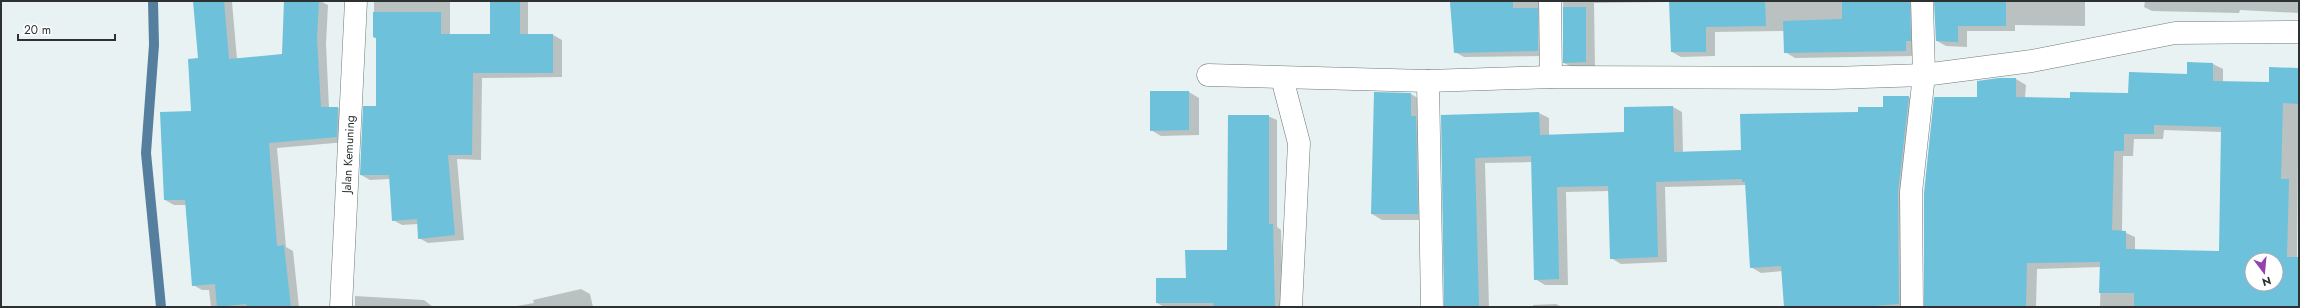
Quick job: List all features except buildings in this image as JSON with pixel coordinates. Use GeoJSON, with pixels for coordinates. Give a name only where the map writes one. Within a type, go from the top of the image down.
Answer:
{"type":"FeatureCollection","features":[{"type":"Feature","properties":{"kind":"street","name":"Jalan Kemuning"},"geometry":{"type":"LineString","coordinates":[[340,307],[356,1]]}},
{"type":"Feature","properties":{"kind":"street"},"geometry":{"type":"LineString","coordinates":[[1550,1],[1550,77]]}},
{"type":"Feature","properties":{"kind":"street"},"geometry":{"type":"LineString","coordinates":[[1912,307],[1911,192],[1924,75],[1922,1]]}},
{"type":"Feature","properties":{"kind":"street"},"geometry":{"type":"LineString","coordinates":[[1208,74],[1282,78],[1428,81],[1550,77],[1833,78],[1924,75],[2032,61],[2175,33],[2299,32]]}},
{"type":"Feature","properties":{"kind":"street"},"geometry":{"type":"LineString","coordinates":[[1282,78],[1299,143],[1291,307]]}},
{"type":"Feature","properties":{"kind":"street"},"geometry":{"type":"LineString","coordinates":[[1428,81],[1432,307]]}},
{"type":"Feature","properties":{"kind":"waterway"},"geometry":{"type":"LineString","coordinates":[[153,1],[154,45],[146,153],[161,307]]}}]}
